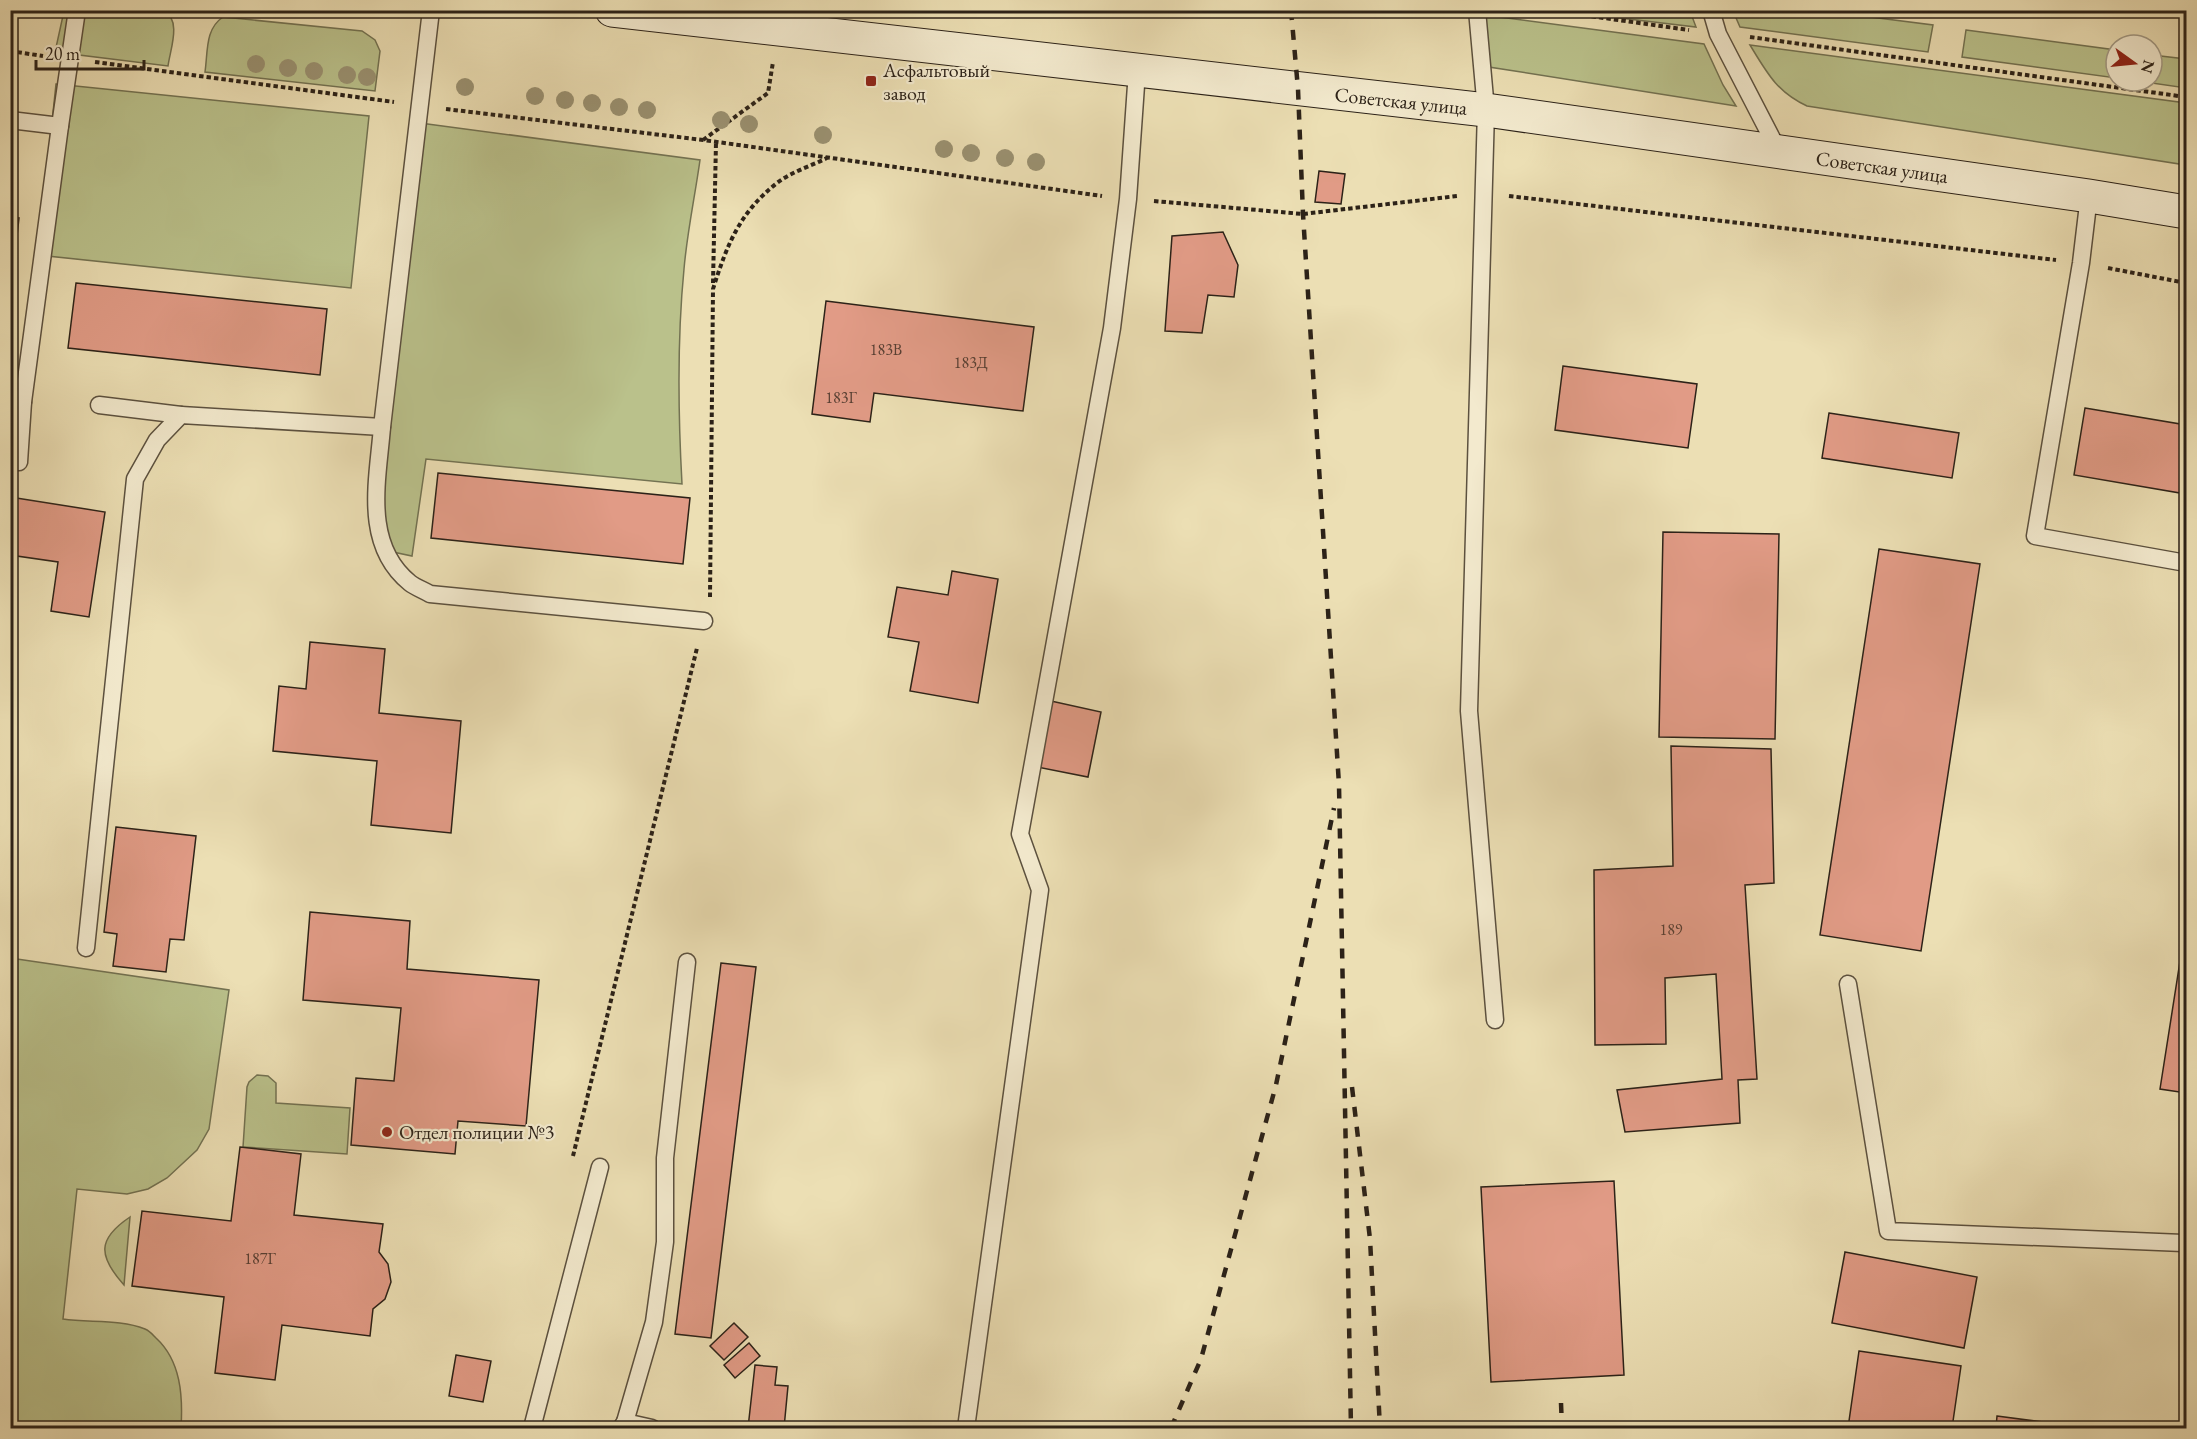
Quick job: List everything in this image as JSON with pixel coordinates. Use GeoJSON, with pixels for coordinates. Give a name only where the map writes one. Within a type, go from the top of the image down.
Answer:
{"type":"FeatureCollection","features":[{"type":"Feature","properties":{"kind":"main road","name":"Советская улица"},"geometry":{"type":"LineString","coordinates":[[613,11],[1486,110],[2187,212]]}},
{"type":"Feature","properties":{"kind":"lane"},"geometry":{"type":"LineString","coordinates":[[10,460],[19,462],[17,401],[77,10]]}},
{"type":"Feature","properties":{"kind":"lane"},"geometry":{"type":"LineString","coordinates":[[431,10],[382,427],[375,514],[378,534],[391,562],[410,583],[430,594],[704,621]]}},
{"type":"Feature","properties":{"kind":"lane"},"geometry":{"type":"LineString","coordinates":[[1477,10],[1486,110],[1469,711],[1495,1020]]}},
{"type":"Feature","properties":{"kind":"lane"},"geometry":{"type":"LineString","coordinates":[[1711,10],[1718,34],[1780,153]]}},
{"type":"Feature","properties":{"kind":"lane"},"geometry":{"type":"LineString","coordinates":[[966,1428],[1041,891],[1020,834],[1112,328],[1128,199],[1137,70]]}},
{"type":"Feature","properties":{"kind":"lane"},"geometry":{"type":"LineString","coordinates":[[10,120],[60,126]]}},
{"type":"Feature","properties":{"kind":"lane"},"geometry":{"type":"LineString","coordinates":[[2089,196],[2081,263],[2035,536],[2187,563]]}},
{"type":"Feature","properties":{"kind":"lane"},"geometry":{"type":"LineString","coordinates":[[99,405],[181,416],[382,427]]}},
{"type":"Feature","properties":{"kind":"lane"},"geometry":{"type":"LineString","coordinates":[[87,948],[135,479],[157,440],[181,416]]}},
{"type":"Feature","properties":{"kind":"lane"},"geometry":{"type":"LineString","coordinates":[[652,1428],[623,1425],[654,1322],[665,1242],[664,1158],[687,962]]}},
{"type":"Feature","properties":{"kind":"lane"},"geometry":{"type":"LineString","coordinates":[[1848,984],[1888,1231],[2182,1243],[2187,1241]]}},
{"type":"Feature","properties":{"kind":"lane"},"geometry":{"type":"LineString","coordinates":[[532,1428],[600,1167]]}},
{"type":"Feature","properties":{"kind":"path"},"geometry":{"type":"LineString","coordinates":[[1547,10],[2187,97]]}},
{"type":"Feature","properties":{"kind":"path"},"geometry":{"type":"LineString","coordinates":[[703,140],[768,93],[777,29]]}},
{"type":"Feature","properties":{"kind":"path"},"geometry":{"type":"LineString","coordinates":[[10,51],[421,106],[703,140],[1128,199],[1303,214],[1482,193],[2081,263],[2187,283]]}},
{"type":"Feature","properties":{"kind":"path"},"geometry":{"type":"LineString","coordinates":[[571,1163],[711,594],[716,142]]}},
{"type":"Feature","properties":{"kind":"path"},"geometry":{"type":"LineString","coordinates":[[713,289],[725,250],[742,219],[778,183],[828,158]]}},
{"type":"Feature","properties":{"kind":"green space"},"geometry":{"type":"Polygon","coordinates":[[[64,11],[164,11],[169,15],[174,28],[168,66],[55,52],[64,11]]]}},
{"type":"Feature","properties":{"kind":"green space"},"geometry":{"type":"Polygon","coordinates":[[[1561,11],[1690,11],[1696,27],[1561,11]]]}},
{"type":"Feature","properties":{"kind":"green space"},"geometry":{"type":"Polygon","coordinates":[[[1733,11],[1823,11],[1933,25],[1928,52],[1740,27],[1733,11]]]}},
{"type":"Feature","properties":{"kind":"green space"},"geometry":{"type":"Polygon","coordinates":[[[1484,15],[1704,44],[1723,85],[1736,106],[1489,67],[1484,15]]]}},
{"type":"Feature","properties":{"kind":"green space"},"geometry":{"type":"Polygon","coordinates":[[[223,17],[362,31],[375,40],[380,51],[375,91],[205,72],[210,34],[223,17]]]}},
{"type":"Feature","properties":{"kind":"green space"},"geometry":{"type":"Polygon","coordinates":[[[1966,30],[2104,48],[2104,76],[1962,57],[1966,30]]]}},
{"type":"Feature","properties":{"kind":"green space"},"geometry":{"type":"Polygon","coordinates":[[[1750,45],[2186,103],[2186,165],[1807,106],[1780,88],[1750,45]]]}},
{"type":"Feature","properties":{"kind":"green space"},"geometry":{"type":"Polygon","coordinates":[[[2164,56],[2186,59],[2186,88],[2164,85],[2164,56]]]}},
{"type":"Feature","properties":{"kind":"green space"},"geometry":{"type":"Polygon","coordinates":[[[56,84],[369,116],[351,288],[38,255],[56,84]]]}},
{"type":"Feature","properties":{"kind":"green space"},"geometry":{"type":"Polygon","coordinates":[[[420,123],[700,160],[685,255],[680,322],[679,403],[682,484],[426,459],[412,556],[379,549],[374,537],[420,123]]]}},
{"type":"Feature","properties":{"kind":"green space"},"geometry":{"type":"Polygon","coordinates":[[[10,958],[229,990],[209,1129],[197,1150],[167,1178],[148,1189],[127,1194],[77,1189],[63,1319],[115,1322],[145,1329],[151,1333],[171,1357],[179,1380],[181,1428],[11,1428],[10,958]]]}},
{"type":"Feature","properties":{"kind":"green space"},"geometry":{"type":"Polygon","coordinates":[[[257,1075],[268,1076],[276,1083],[276,1103],[350,1108],[347,1154],[243,1147],[247,1087],[257,1075]]]}},
{"type":"Feature","properties":{"kind":"green space"},"geometry":{"type":"Polygon","coordinates":[[[130,1217],[124,1285],[109,1265],[105,1248],[111,1233],[130,1217]]]}},
{"type":"Feature","properties":{"kind":"building"},"geometry":{"type":"Polygon","coordinates":[[[1319,171],[1345,174],[1341,204],[1315,202],[1319,171]]]}},
{"type":"Feature","properties":{"kind":"building"},"geometry":{"type":"Polygon","coordinates":[[[10,217],[19,218],[11,288],[10,288],[10,217]]]}},
{"type":"Feature","properties":{"kind":"building"},"geometry":{"type":"Polygon","coordinates":[[[1223,232],[1238,265],[1234,297],[1208,295],[1202,333],[1165,331],[1172,236],[1223,232]]]}},
{"type":"Feature","properties":{"kind":"building"},"geometry":{"type":"Polygon","coordinates":[[[76,283],[327,309],[320,375],[68,348],[76,283]]]}},
{"type":"Feature","properties":{"kind":"building"},"geometry":{"type":"Polygon","coordinates":[[[826,301],[1034,327],[1023,411],[874,393],[870,422],[812,414],[826,301]]]}},
{"type":"Feature","properties":{"kind":"building"},"geometry":{"type":"Polygon","coordinates":[[[1563,366],[1697,384],[1688,448],[1555,430],[1563,366]]]}},
{"type":"Feature","properties":{"kind":"building"},"geometry":{"type":"Polygon","coordinates":[[[2085,408],[2186,425],[2186,494],[2074,475],[2085,408]]]}},
{"type":"Feature","properties":{"kind":"building"},"geometry":{"type":"Polygon","coordinates":[[[1829,413],[1959,433],[1952,478],[1822,458],[1829,413]]]}},
{"type":"Feature","properties":{"kind":"building"},"geometry":{"type":"Polygon","coordinates":[[[438,473],[690,498],[683,564],[431,538],[438,473]]]}},
{"type":"Feature","properties":{"kind":"building"},"geometry":{"type":"Polygon","coordinates":[[[10,497],[105,512],[89,617],[51,611],[58,562],[10,555],[10,497]]]}},
{"type":"Feature","properties":{"kind":"building"},"geometry":{"type":"Polygon","coordinates":[[[1663,532],[1779,534],[1775,739],[1659,737],[1663,532]]]}},
{"type":"Feature","properties":{"kind":"building"},"geometry":{"type":"Polygon","coordinates":[[[1879,549],[1980,564],[1921,951],[1820,935],[1879,549]]]}},
{"type":"Feature","properties":{"kind":"building"},"geometry":{"type":"Polygon","coordinates":[[[952,571],[998,579],[978,703],[910,691],[919,642],[888,637],[897,587],[948,595],[952,571]]]}},
{"type":"Feature","properties":{"kind":"building"},"geometry":{"type":"Polygon","coordinates":[[[310,642],[385,649],[379,713],[461,721],[451,833],[371,825],[377,761],[273,751],[279,686],[306,689],[310,642]]]}},
{"type":"Feature","properties":{"kind":"building"},"geometry":{"type":"Polygon","coordinates":[[[1051,701],[1101,712],[1088,777],[1037,767],[1051,701]]]}},
{"type":"Feature","properties":{"kind":"building"},"geometry":{"type":"Polygon","coordinates":[[[1671,746],[1771,749],[1774,883],[1745,885],[1757,1079],[1738,1080],[1740,1123],[1625,1132],[1617,1090],[1722,1079],[1716,974],[1665,978],[1666,1044],[1595,1045],[1594,870],[1673,866],[1671,746]]]}},
{"type":"Feature","properties":{"kind":"building"},"geometry":{"type":"Polygon","coordinates":[[[116,827],[196,836],[184,940],[170,939],[166,972],[113,966],[117,934],[104,932],[116,827]]]}},
{"type":"Feature","properties":{"kind":"building"},"geometry":{"type":"Polygon","coordinates":[[[310,912],[410,921],[407,969],[539,980],[526,1126],[458,1121],[455,1154],[351,1145],[356,1078],[394,1081],[401,1008],[303,1000],[310,912]]]}},
{"type":"Feature","properties":{"kind":"building"},"geometry":{"type":"Polygon","coordinates":[[[2181,955],[2186,956],[2186,1093],[2160,1089],[2181,955]]]}},
{"type":"Feature","properties":{"kind":"building"},"geometry":{"type":"Polygon","coordinates":[[[721,963],[756,967],[711,1338],[675,1334],[721,963]]]}},
{"type":"Feature","properties":{"kind":"building"},"geometry":{"type":"Polygon","coordinates":[[[240,1147],[301,1154],[294,1215],[383,1224],[379,1252],[388,1264],[391,1282],[385,1299],[373,1309],[370,1336],[282,1325],[275,1380],[215,1373],[224,1297],[132,1286],[142,1211],[231,1221],[240,1147]]]}},
{"type":"Feature","properties":{"kind":"building"},"geometry":{"type":"Polygon","coordinates":[[[1614,1181],[1624,1375],[1491,1382],[1481,1187],[1614,1181]]]}},
{"type":"Feature","properties":{"kind":"building"},"geometry":{"type":"Polygon","coordinates":[[[1845,1252],[1977,1277],[1964,1348],[1832,1323],[1845,1252]]]}},
{"type":"Feature","properties":{"kind":"building"},"geometry":{"type":"Polygon","coordinates":[[[734,1323],[748,1337],[724,1360],[710,1346],[734,1323]]]}},
{"type":"Feature","properties":{"kind":"building"},"geometry":{"type":"Polygon","coordinates":[[[749,1343],[760,1356],[735,1378],[724,1365],[749,1343]]]}},
{"type":"Feature","properties":{"kind":"building"},"geometry":{"type":"Polygon","coordinates":[[[1859,1351],[1961,1366],[1952,1428],[1848,1428],[1859,1351]]]}},
{"type":"Feature","properties":{"kind":"building"},"geometry":{"type":"Polygon","coordinates":[[[456,1355],[491,1361],[483,1402],[449,1396],[456,1355]]]}},
{"type":"Feature","properties":{"kind":"building"},"geometry":{"type":"Polygon","coordinates":[[[755,1365],[777,1367],[775,1385],[788,1386],[784,1428],[748,1428],[755,1365]]]}},
{"type":"Feature","properties":{"kind":"building"},"geometry":{"type":"Polygon","coordinates":[[[1997,1416],[2088,1428],[1996,1428],[1997,1416]]]}},
{"type":"Feature","properties":{"kind":"railway"},"geometry":{"type":"LineString","coordinates":[[1291,10],[1298,89],[1303,214],[1339,785],[1351,1428]]}},
{"type":"Feature","properties":{"kind":"railway"},"geometry":{"type":"LineString","coordinates":[[1171,1428],[1201,1359],[1276,1085],[1334,808]]}},
{"type":"Feature","properties":{"kind":"railway"},"geometry":{"type":"LineString","coordinates":[[1352,1087],[1370,1239],[1380,1428]]}},
{"type":"Feature","properties":{"kind":"railway"},"geometry":{"type":"LineString","coordinates":[[1561,1403],[1562,1428]]}},
{"type":"Feature","properties":{"kind":"place","name":"Асфальтовый завод"},"geometry":{"type":"Point","coordinates":[871,81]}},
{"type":"Feature","properties":{"kind":"place","name":"Отдел полиции №3"},"geometry":{"type":"Point","coordinates":[387,1132]}}]}
